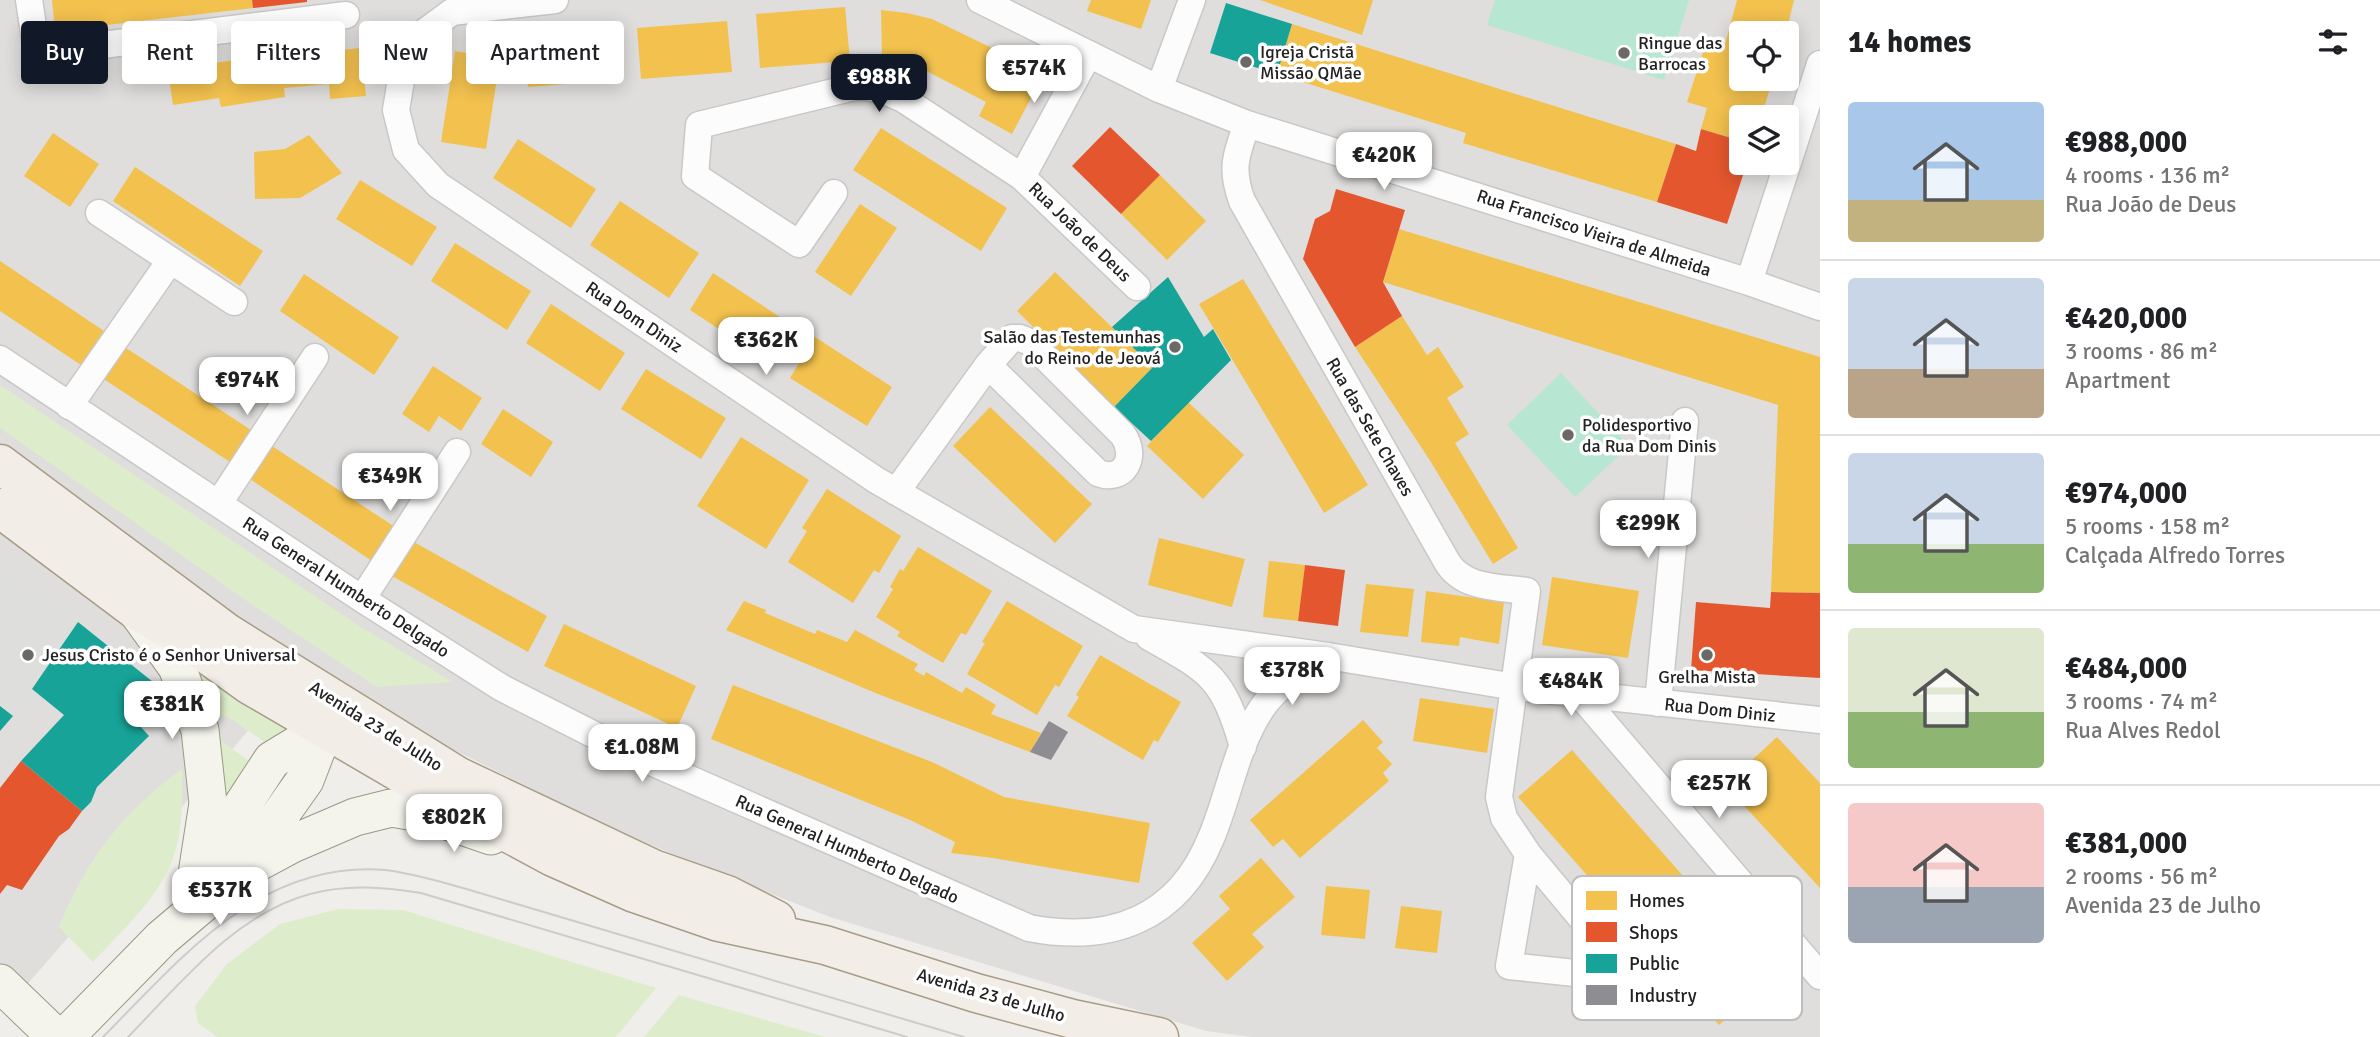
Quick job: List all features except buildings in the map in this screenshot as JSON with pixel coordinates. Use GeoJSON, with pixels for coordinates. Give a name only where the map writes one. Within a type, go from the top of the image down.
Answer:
{"type":"FeatureCollection","features":[{"type":"Feature","properties":{"kind":"main road","name":"Avenida 23 de Julho"},"geometry":{"type":"LineString","coordinates":[[0,464],[440,796],[553,857],[632,892],[719,922],[825,945],[976,993],[1073,1019],[1159,1037]]}},
{"type":"Feature","properties":{"kind":"main road","name":"Avenida 23 de Julho"},"geometry":{"type":"LineString","coordinates":[[0,508],[136,610],[190,642],[250,685],[333,716],[387,732],[457,776],[653,869],[727,895],[825,945]]}},
{"type":"Feature","properties":{"kind":"street"},"geometry":{"type":"LineString","coordinates":[[29,0],[37,53],[346,15]]}},
{"type":"Feature","properties":{"kind":"street","name":"Rua Dom Diniz"},"geometry":{"type":"LineString","coordinates":[[555,0],[452,12],[422,34],[404,62],[396,110],[406,150],[438,185],[896,492],[1199,665],[1209,674],[1227,700],[1243,747]]}},
{"type":"Feature","properties":{"kind":"street","name":"Rua Francisco Vieira de Almeida"},"geometry":{"type":"LineString","coordinates":[[980,0],[1159,89],[1247,124],[1749,282],[1820,307]]}},
{"type":"Feature","properties":{"kind":"street"},"geometry":{"type":"LineString","coordinates":[[1159,89],[1192,0]]}},
{"type":"Feature","properties":{"kind":"street","name":"Rua João de Deus"},"geometry":{"type":"LineString","coordinates":[[1022,177],[1088,55]]}},
{"type":"Feature","properties":{"kind":"street"},"geometry":{"type":"LineString","coordinates":[[1749,282],[1820,64]]}},
{"type":"Feature","properties":{"kind":"street","name":"Rua João de Deus"},"geometry":{"type":"LineString","coordinates":[[834,193],[799,244],[695,176],[699,125],[854,87],[873,87],[903,99],[1022,177],[1137,287]]}},
{"type":"Feature","properties":{"kind":"street","name":"Rua das Sete Chaves"},"geometry":{"type":"LineString","coordinates":[[1247,124],[1234,165],[1242,201],[1447,562],[1456,574],[1475,584],[1527,591],[1515,687]]}},
{"type":"Feature","properties":{"kind":"street"},"geometry":{"type":"LineString","coordinates":[[99,214],[234,302]]}},
{"type":"Feature","properties":{"kind":"street"},"geometry":{"type":"LineString","coordinates":[[69,406],[170,261]]}},
{"type":"Feature","properties":{"kind":"street"},"geometry":{"type":"LineString","coordinates":[[896,492],[988,365],[1012,338],[1030,342],[1124,435],[1130,445],[1130,455],[1125,466],[1118,474],[1108,477],[1098,473],[988,365]]}},
{"type":"Feature","properties":{"kind":"street"},"geometry":{"type":"LineString","coordinates":[[219,503],[315,356]]}},
{"type":"Feature","properties":{"kind":"street","name":"Rua General Humberto Delgado"},"geometry":{"type":"LineString","coordinates":[[0,359],[362,600],[502,688],[624,750],[1013,922],[1047,931],[1074,933],[1107,930],[1149,916],[1164,905],[1191,874],[1204,854],[1243,747]]}},
{"type":"Feature","properties":{"kind":"street"},"geometry":{"type":"LineString","coordinates":[[1658,703],[1685,421]]}},
{"type":"Feature","properties":{"kind":"street"},"geometry":{"type":"LineString","coordinates":[[362,600],[457,452]]}},
{"type":"Feature","properties":{"kind":"street"},"geometry":{"type":"LineString","coordinates":[[136,610],[177,667],[200,730],[208,803],[197,874]]}},
{"type":"Feature","properties":{"kind":"street","name":"Rua Dom Diniz"},"geometry":{"type":"LineString","coordinates":[[1134,629],[1581,696],[1818,722]]}},
{"type":"Feature","properties":{"kind":"street"},"geometry":{"type":"LineString","coordinates":[[1243,747],[1260,710],[1280,686],[1328,656]]}},
{"type":"Feature","properties":{"kind":"street"},"geometry":{"type":"LineString","coordinates":[[1515,687],[1499,797],[1504,818],[1528,854],[1572,907]]}},
{"type":"Feature","properties":{"kind":"street"},"geometry":{"type":"LineString","coordinates":[[1581,696],[1735,876]]}},
{"type":"Feature","properties":{"kind":"street"},"geometry":{"type":"LineString","coordinates":[[240,872],[305,780],[333,716]]}},
{"type":"Feature","properties":{"kind":"street"},"geometry":{"type":"LineString","coordinates":[[162,938],[197,874],[272,760],[333,716]]}},
{"type":"Feature","properties":{"kind":"street"},"geometry":{"type":"LineString","coordinates":[[65,1037],[162,938],[240,872],[292,844],[355,817],[391,808],[427,814],[553,857]]}},
{"type":"Feature","properties":{"kind":"street"},"geometry":{"type":"LineString","coordinates":[[1528,854],[1508,966],[1572,973]]}},
{"type":"Feature","properties":{"kind":"street"},"geometry":{"type":"LineString","coordinates":[[1802,955],[1820,976]]}},
{"type":"Feature","properties":{"kind":"street"},"geometry":{"type":"LineString","coordinates":[[0,983],[56,1037]]}},
{"type":"Feature","properties":{"kind":"shaded area"},"geometry":{"type":"Polygon","coordinates":[[[0,0],[1820,0],[1820,1037],[1252,1037],[1206,1031],[830,917],[710,870],[611,828],[434,740],[309,661],[11,1003],[0,997],[0,0]]]}},
{"type":"Feature","properties":{"kind":"shaded area"},"geometry":{"type":"Polygon","coordinates":[[[936,523],[1187,671],[1182,679],[1008,580],[931,531],[936,523]]]}},
{"type":"Feature","properties":{"kind":"shaded area","name":"Jesus Cristo é o Senhor Universal"},"geometry":{"type":"Polygon","coordinates":[[[0,567],[78,622],[13,716],[0,706],[0,567]]]}},
{"type":"Feature","properties":{"kind":"green space","name":"Ringue das Barrocas"},"geometry":{"type":"Polygon","coordinates":[[[1495,0],[1689,0],[1664,80],[1487,25],[1495,0]]]}},
{"type":"Feature","properties":{"kind":"green space","name":"Polidesportivo da Rua Dom Dinis"},"geometry":{"type":"Polygon","coordinates":[[[1561,373],[1629,446],[1575,497],[1507,425],[1561,373]]]}},
{"type":"Feature","properties":{"kind":"green space"},"geometry":{"type":"Polygon","coordinates":[[[0,385],[361,627],[453,682],[377,687],[254,606],[0,428],[0,385]]]}},
{"type":"Feature","properties":{"kind":"green space"},"geometry":{"type":"Polygon","coordinates":[[[194,658],[294,720],[273,748],[230,718],[213,714],[194,658]]]}},
{"type":"Feature","properties":{"kind":"green space"},"geometry":{"type":"Polygon","coordinates":[[[217,738],[259,768],[220,821],[217,738]]]}},
{"type":"Feature","properties":{"kind":"green space"},"geometry":{"type":"Polygon","coordinates":[[[182,769],[179,833],[168,870],[144,907],[93,962],[59,927],[70,902],[109,838],[142,802],[182,769]]]}},
{"type":"Feature","properties":{"kind":"green space"},"geometry":{"type":"Polygon","coordinates":[[[338,909],[403,910],[656,988],[616,1037],[217,1037],[198,1023],[195,1006],[227,964],[280,924],[338,909]]]}},
{"type":"Feature","properties":{"kind":"green space"},"geometry":{"type":"Polygon","coordinates":[[[679,995],[696,1000],[825,1037],[644,1037],[679,995]]]}},
{"type":"Feature","properties":{"kind":"tram line"},"geometry":{"type":"LineString","coordinates":[[103,1037],[194,946],[262,897],[300,881],[341,871],[385,870],[463,888],[964,1037]]}},
{"type":"Feature","properties":{"kind":"tram line"},"geometry":{"type":"LineString","coordinates":[[128,1037],[210,953],[257,917],[310,894],[366,888],[421,893],[907,1037]]}},
{"type":"Feature","properties":{"kind":"place","name":"Ringue das Barrocas"},"geometry":{"type":"Point","coordinates":[1624,53]}},
{"type":"Feature","properties":{"kind":"place","name":"Igreja Cristã Missão QMãe"},"geometry":{"type":"Point","coordinates":[1246,62]}},
{"type":"Feature","properties":{"kind":"place","name":"Salão das Testemunhas do Reino de Jeová"},"geometry":{"type":"Point","coordinates":[1175,347]}},
{"type":"Feature","properties":{"kind":"place","name":"Polidesportivo da Rua Dom Dinis"},"geometry":{"type":"Point","coordinates":[1568,435]}},
{"type":"Feature","properties":{"kind":"place","name":"Jesus Cristo é o Senhor Universal"},"geometry":{"type":"Point","coordinates":[28,655]}},
{"type":"Feature","properties":{"kind":"place","name":"Grelha Mista"},"geometry":{"type":"Point","coordinates":[1707,655]}}]}
